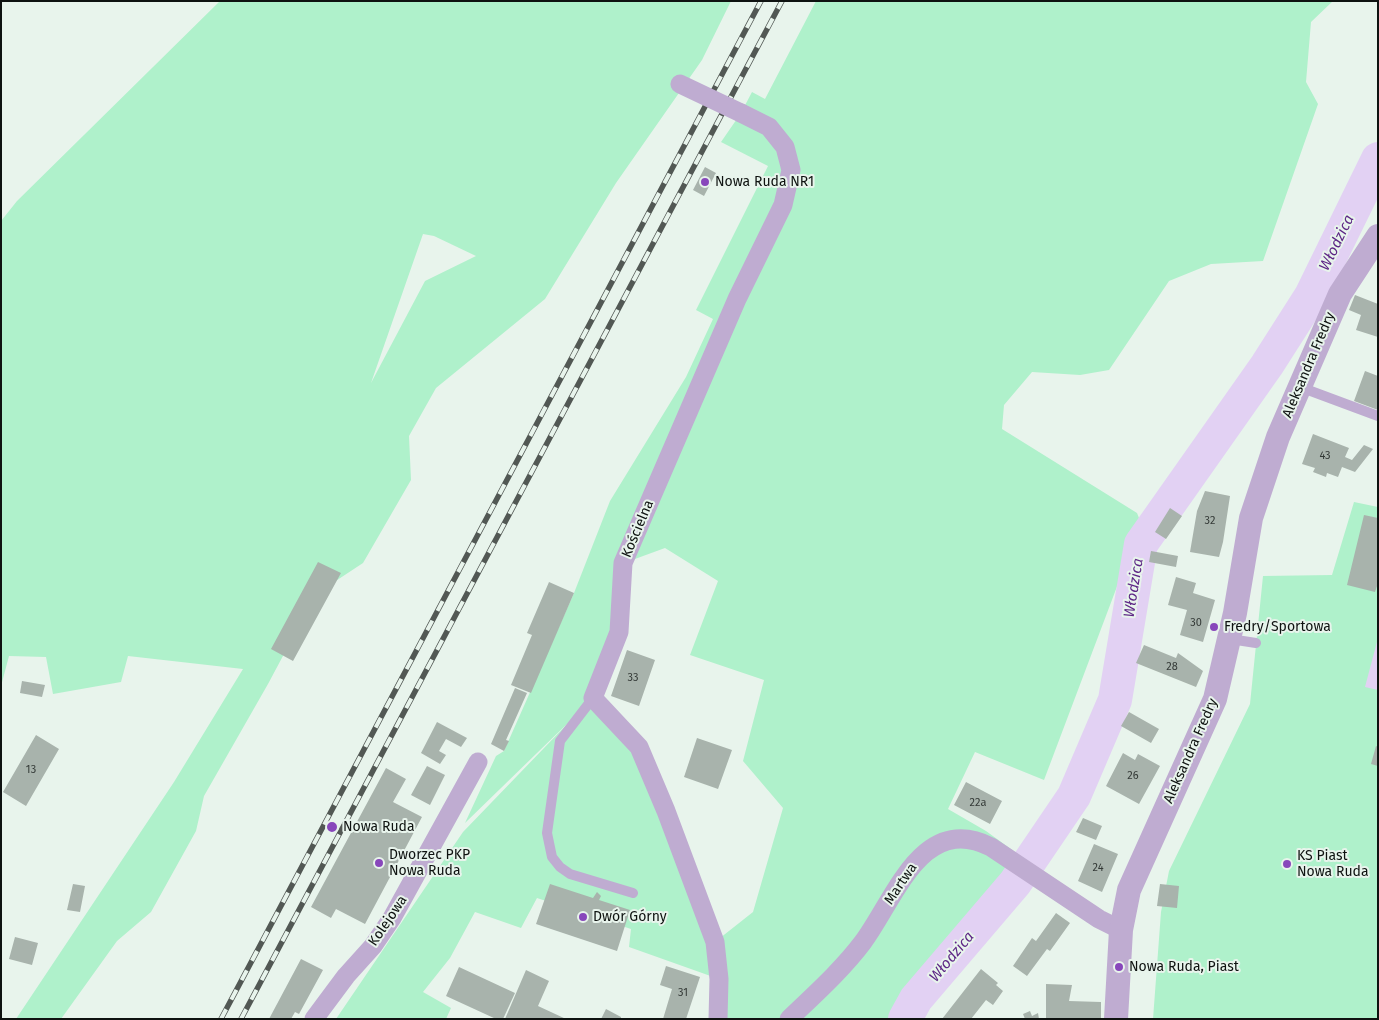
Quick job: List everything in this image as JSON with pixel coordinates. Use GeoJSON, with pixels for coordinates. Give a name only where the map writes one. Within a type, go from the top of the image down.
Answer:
{"type":"FeatureCollection","features":[{"type":"Feature","properties":{"kind":"street","name":"Kościelna"},"geometry":{"type":"LineString","coordinates":[[593,698],[619,632],[624,563],[737,299],[783,205],[791,170],[784,147],[769,127],[680,84]]}},
{"type":"Feature","properties":{"kind":"street","name":"Aleksandra Fredry"},"geometry":{"type":"LineString","coordinates":[[1116,1019],[1121,930],[1129,890],[1215,699],[1230,639],[1251,518],[1278,437],[1340,294],[1378,236]]}},
{"type":"Feature","properties":{"kind":"street"},"geometry":{"type":"LineString","coordinates":[[593,698],[638,747],[666,811],[715,942],[719,979],[718,1019]]}},
{"type":"Feature","properties":{"kind":"street","name":"Kolejowa"},"geometry":{"type":"LineString","coordinates":[[314,1019],[352,969],[373,946],[392,918],[478,762]]}},
{"type":"Feature","properties":{"kind":"street","name":"Martwa"},"geometry":{"type":"LineString","coordinates":[[789,1019],[862,943],[906,873],[927,849],[951,839],[976,839],[996,850],[1098,919],[1121,930]]}},
{"type":"Feature","properties":{"kind":"lane"},"geometry":{"type":"LineString","coordinates":[[1300,387],[1378,416]]}},
{"type":"Feature","properties":{"kind":"lane"},"geometry":{"type":"LineString","coordinates":[[1230,639],[1256,643]]}},
{"type":"Feature","properties":{"kind":"lane"},"geometry":{"type":"LineString","coordinates":[[593,698],[560,741],[547,833],[552,857],[560,867],[570,874],[633,893]]}},
{"type":"Feature","properties":{"kind":"green space"},"geometry":{"type":"Polygon","coordinates":[[[220,1],[731,1],[702,60],[616,183],[545,299],[436,388],[409,436],[411,480],[363,563],[316,594],[268,684],[204,796],[196,831],[151,912],[117,941],[61,1019],[16,1019],[174,782],[243,669],[128,656],[121,682],[53,694],[46,657],[9,656],[1,686],[1,221],[17,201],[220,1]],[[423,234],[371,383],[425,281],[476,256],[434,236],[423,234]]]}},
{"type":"Feature","properties":{"kind":"green space"},"geometry":{"type":"Polygon","coordinates":[[[816,1],[1333,1],[1311,22],[1306,82],[1318,104],[1263,261],[1211,264],[1169,281],[1109,370],[1080,375],[1032,372],[1004,405],[1002,429],[1137,513],[1141,523],[1044,780],[975,752],[948,809],[986,831],[1026,860],[1015,883],[916,999],[905,1019],[718,1019],[719,979],[629,947],[631,929],[537,898],[521,928],[475,912],[450,958],[423,992],[451,1008],[446,1019],[336,1019],[463,832],[572,719],[465,823],[496,756],[504,751],[574,593],[610,501],[686,377],[713,319],[696,310],[768,166],[721,142],[741,113],[752,92],[765,99],[816,1]],[[665,548],[624,563],[619,632],[593,698],[639,747],[715,942],[753,912],[783,808],[743,761],[764,680],[690,655],[718,581],[665,548]]]}},
{"type":"Feature","properties":{"kind":"green space"},"geometry":{"type":"Polygon","coordinates":[[[1354,502],[1378,507],[1378,1019],[1153,1019],[1161,912],[1169,871],[1250,704],[1263,576],[1332,575],[1354,502]]]}},
{"type":"Feature","properties":{"kind":"shaded area"},"geometry":{"type":"Polygon","coordinates":[[[1378,638],[1378,690],[1365,687],[1378,638]]]}},
{"type":"Feature","properties":{"kind":"building","name":"Nowa Ruda NR1"},"geometry":{"type":"Polygon","coordinates":[[[705,167],[716,173],[704,196],[693,190],[705,167]]]}},
{"type":"Feature","properties":{"kind":"building"},"geometry":{"type":"Polygon","coordinates":[[[1355,295],[1378,304],[1378,337],[1356,330],[1361,315],[1349,310],[1355,295]]]}},
{"type":"Feature","properties":{"kind":"building"},"geometry":{"type":"Polygon","coordinates":[[[1365,371],[1378,376],[1378,410],[1354,401],[1365,371]]]}},
{"type":"Feature","properties":{"kind":"building"},"geometry":{"type":"Polygon","coordinates":[[[1313,434],[1349,448],[1345,457],[1352,460],[1364,445],[1373,449],[1355,472],[1342,467],[1338,477],[1327,473],[1326,477],[1313,472],[1315,468],[1302,464],[1313,434]]]}},
{"type":"Feature","properties":{"kind":"building"},"geometry":{"type":"Polygon","coordinates":[[[1205,491],[1230,496],[1219,557],[1190,552],[1197,511],[1205,491]]]}},
{"type":"Feature","properties":{"kind":"building"},"geometry":{"type":"Polygon","coordinates":[[[1170,508],[1182,516],[1166,539],[1155,532],[1170,508]]]}},
{"type":"Feature","properties":{"kind":"building"},"geometry":{"type":"Polygon","coordinates":[[[1364,515],[1378,518],[1378,583],[1375,592],[1347,585],[1364,515]]]}},
{"type":"Feature","properties":{"kind":"building"},"geometry":{"type":"Polygon","coordinates":[[[1151,551],[1178,556],[1176,567],[1149,562],[1151,551]]]}},
{"type":"Feature","properties":{"kind":"building"},"geometry":{"type":"Polygon","coordinates":[[[318,562],[341,573],[293,661],[271,649],[318,562]]]}},
{"type":"Feature","properties":{"kind":"building"},"geometry":{"type":"Polygon","coordinates":[[[1176,577],[1196,583],[1193,593],[1215,600],[1203,642],[1180,635],[1187,610],[1168,605],[1176,577]]]}},
{"type":"Feature","properties":{"kind":"building"},"geometry":{"type":"Polygon","coordinates":[[[549,582],[574,593],[531,693],[511,685],[532,635],[527,633],[549,582]]]}},
{"type":"Feature","properties":{"kind":"building"},"geometry":{"type":"Polygon","coordinates":[[[1144,645],[1176,658],[1178,653],[1203,671],[1196,687],[1136,663],[1144,645]]]}},
{"type":"Feature","properties":{"kind":"building"},"geometry":{"type":"Polygon","coordinates":[[[627,650],[655,660],[639,706],[611,696],[627,650]]]}},
{"type":"Feature","properties":{"kind":"building"},"geometry":{"type":"Polygon","coordinates":[[[22,681],[45,685],[42,697],[20,693],[22,681]]]}},
{"type":"Feature","properties":{"kind":"building"},"geometry":{"type":"Polygon","coordinates":[[[515,688],[527,693],[506,740],[509,741],[504,751],[491,744],[515,688]]]}},
{"type":"Feature","properties":{"kind":"building"},"geometry":{"type":"Polygon","coordinates":[[[1129,712],[1159,729],[1151,743],[1121,726],[1129,712]]]}},
{"type":"Feature","properties":{"kind":"building"},"geometry":{"type":"Polygon","coordinates":[[[437,722],[467,738],[461,747],[446,739],[439,751],[446,755],[440,764],[421,753],[437,722]]]}},
{"type":"Feature","properties":{"kind":"building"},"geometry":{"type":"Polygon","coordinates":[[[36,735],[59,749],[26,806],[3,792],[36,735]]]}},
{"type":"Feature","properties":{"kind":"building"},"geometry":{"type":"Polygon","coordinates":[[[697,738],[732,750],[718,789],[684,777],[697,738]]]}},
{"type":"Feature","properties":{"kind":"building"},"geometry":{"type":"Polygon","coordinates":[[[1376,746],[1378,747],[1378,766],[1371,764],[1376,746]]]}},
{"type":"Feature","properties":{"kind":"building"},"geometry":{"type":"Polygon","coordinates":[[[1123,753],[1135,760],[1138,754],[1160,766],[1139,804],[1106,786],[1123,753]]]}},
{"type":"Feature","properties":{"kind":"building"},"geometry":{"type":"Polygon","coordinates":[[[427,766],[445,775],[430,805],[411,795],[427,766]]]}},
{"type":"Feature","properties":{"kind":"building"},"geometry":{"type":"Polygon","coordinates":[[[386,768],[406,779],[393,802],[422,817],[365,924],[336,909],[331,918],[311,907],[386,768]]]}},
{"type":"Feature","properties":{"kind":"building"},"geometry":{"type":"Polygon","coordinates":[[[966,782],[1002,801],[990,824],[954,805],[966,782]]]}},
{"type":"Feature","properties":{"kind":"building"},"geometry":{"type":"Polygon","coordinates":[[[1083,818],[1102,826],[1096,840],[1076,832],[1083,818]]]}},
{"type":"Feature","properties":{"kind":"building"},"geometry":{"type":"Polygon","coordinates":[[[1094,844],[1118,854],[1102,892],[1078,881],[1094,844]]]}},
{"type":"Feature","properties":{"kind":"building"},"geometry":{"type":"Polygon","coordinates":[[[73,884],[85,886],[80,912],[67,910],[73,884]]]}},
{"type":"Feature","properties":{"kind":"building","name":"Dwór Górny"},"geometry":{"type":"Polygon","coordinates":[[[550,884],[593,898],[597,892],[601,896],[599,900],[630,910],[617,951],[536,924],[550,884]]]}},
{"type":"Feature","properties":{"kind":"building"},"geometry":{"type":"Polygon","coordinates":[[[1160,884],[1179,886],[1177,908],[1157,906],[1160,884]]]}},
{"type":"Feature","properties":{"kind":"building"},"geometry":{"type":"Polygon","coordinates":[[[1056,913],[1070,923],[1050,951],[1047,949],[1027,976],[1013,966],[1032,938],[1036,941],[1056,913]]]}},
{"type":"Feature","properties":{"kind":"building"},"geometry":{"type":"Polygon","coordinates":[[[15,937],[38,943],[32,965],[9,959],[15,937]]]}},
{"type":"Feature","properties":{"kind":"building"},"geometry":{"type":"Polygon","coordinates":[[[301,959],[323,970],[299,1014],[295,1012],[291,1019],[269,1019],[301,959]]]}},
{"type":"Feature","properties":{"kind":"building"},"geometry":{"type":"Polygon","coordinates":[[[666,966],[700,977],[686,1019],[663,1019],[672,989],[660,985],[666,966]]]}},
{"type":"Feature","properties":{"kind":"building"},"geometry":{"type":"Polygon","coordinates":[[[459,967],[515,993],[503,1019],[496,1019],[446,996],[459,967]]]}},
{"type":"Feature","properties":{"kind":"building"},"geometry":{"type":"Polygon","coordinates":[[[981,969],[998,983],[996,985],[1003,991],[993,1005],[986,1000],[971,1019],[942,1019],[981,969]]]}},
{"type":"Feature","properties":{"kind":"building"},"geometry":{"type":"Polygon","coordinates":[[[526,970],[549,981],[538,1006],[566,1019],[505,1019],[526,970]]]}},
{"type":"Feature","properties":{"kind":"building"},"geometry":{"type":"Polygon","coordinates":[[[1046,984],[1072,985],[1069,1001],[1101,1002],[1101,1019],[1046,1019],[1046,984]]]}},
{"type":"Feature","properties":{"kind":"building"},"geometry":{"type":"Polygon","coordinates":[[[606,1009],[621,1017],[621,1019],[601,1019],[606,1009]]]}},
{"type":"Feature","properties":{"kind":"building"},"geometry":{"type":"Polygon","coordinates":[[[1030,1011],[1032,1016],[1038,1013],[1039,1019],[1025,1019],[1023,1014],[1030,1011]]]}},
{"type":"Feature","properties":{"kind":"waterway","name":"Włodzica"},"geometry":{"type":"LineString","coordinates":[[905,1019],[916,999],[1015,883],[1074,796],[1115,700],[1141,544],[1267,365],[1311,296],[1378,159]]}},
{"type":"Feature","properties":{"kind":"railway"},"geometry":{"type":"LineString","coordinates":[[221,1019],[761,1]]}},
{"type":"Feature","properties":{"kind":"railway"},"geometry":{"type":"LineString","coordinates":[[241,1019],[782,1]]}},
{"type":"Feature","properties":{"kind":"place","name":"Nowa Ruda NR1"},"geometry":{"type":"Point","coordinates":[705,182]}},
{"type":"Feature","properties":{"kind":"place","name":"Fredry/Sportowa"},"geometry":{"type":"Point","coordinates":[1214,627]}},
{"type":"Feature","properties":{"kind":"place","name":"Nowa Ruda"},"geometry":{"type":"Point","coordinates":[332,827]}},
{"type":"Feature","properties":{"kind":"place","name":"Dworzec PKP Nowa Ruda"},"geometry":{"type":"Point","coordinates":[379,863]}},
{"type":"Feature","properties":{"kind":"place","name":"KS Piast Nowa Ruda"},"geometry":{"type":"Point","coordinates":[1287,864]}},
{"type":"Feature","properties":{"kind":"place","name":"Dwór Górny"},"geometry":{"type":"Point","coordinates":[583,917]}},
{"type":"Feature","properties":{"kind":"place","name":"Nowa Ruda, Piast"},"geometry":{"type":"Point","coordinates":[1119,967]}}]}
